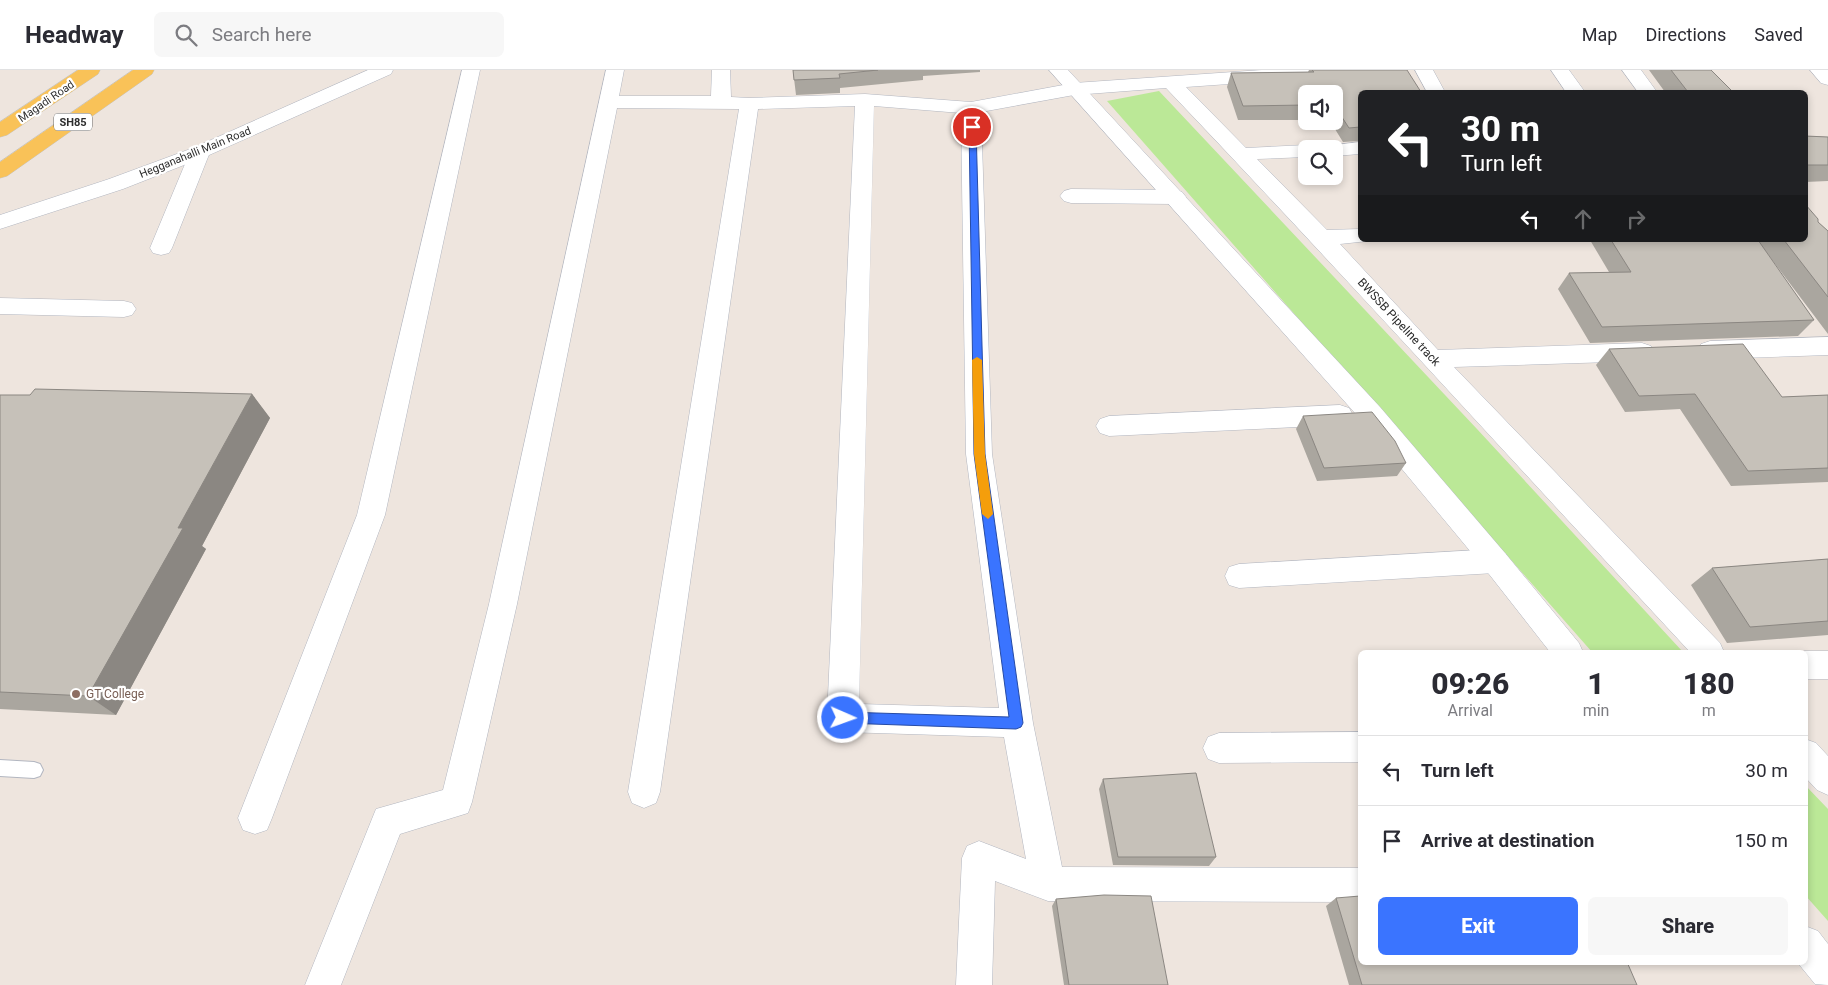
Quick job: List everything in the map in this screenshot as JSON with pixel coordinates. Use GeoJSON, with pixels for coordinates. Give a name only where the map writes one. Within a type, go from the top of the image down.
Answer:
{"type":"FeatureCollection","features":[{"type":"Feature","properties":{"kind":"main road","name":"Magadi Road"},"geometry":{"type":"LineString","coordinates":[[0,132],[91,70]]}},
{"type":"Feature","properties":{"kind":"main road","name":"SH85"},"geometry":{"type":"LineString","coordinates":[[0,172],[60,132],[145,70]]}},
{"type":"Feature","properties":{"kind":"street","name":"Hegganahalli Main Road"},"geometry":{"type":"LineString","coordinates":[[0,222],[116,184],[200,152],[384,70]]}},
{"type":"Feature","properties":{"kind":"street"},"geometry":{"type":"LineString","coordinates":[[255,818],[371,515],[471,70]]}},
{"type":"Feature","properties":{"kind":"street"},"geometry":{"type":"LineString","coordinates":[[323,985],[388,821],[456,802],[503,604],[615,70]]}},
{"type":"Feature","properties":{"kind":"street"},"geometry":{"type":"LineString","coordinates":[[721,70],[721,102]]}},
{"type":"Feature","properties":{"kind":"street"},"geometry":{"type":"LineString","coordinates":[[1058,70],[1371,414],[1495,560],[1566,650]]}},
{"type":"Feature","properties":{"kind":"street"},"geometry":{"type":"LineString","coordinates":[[609,102],[721,102],[749,104],[865,100],[971,108],[1074,89],[1341,70]]}},
{"type":"Feature","properties":{"kind":"street"},"geometry":{"type":"LineString","coordinates":[[1424,70],[1435,90]]}},
{"type":"Feature","properties":{"kind":"street"},"geometry":{"type":"LineString","coordinates":[[1560,70],[1574,90]]}},
{"type":"Feature","properties":{"kind":"street"},"geometry":{"type":"LineString","coordinates":[[1631,70],[1646,90]]}},
{"type":"Feature","properties":{"kind":"street"},"geometry":{"type":"LineString","coordinates":[[1820,70],[1828,79]]}},
{"type":"Feature","properties":{"kind":"street","name":"BWSSB Pipeline track"},"geometry":{"type":"LineString","coordinates":[[1171,82],[1321,237],[1432,359],[1707,650]]}},
{"type":"Feature","properties":{"kind":"street"},"geometry":{"type":"LineString","coordinates":[[865,100],[843,718],[1016,723]]}},
{"type":"Feature","properties":{"kind":"street"},"geometry":{"type":"LineString","coordinates":[[644,792],[749,104]]}},
{"type":"Feature","properties":{"kind":"street"},"geometry":{"type":"LineString","coordinates":[[971,108],[979,454],[1016,723],[1048,884]]}},
{"type":"Feature","properties":{"kind":"street"},"geometry":{"type":"LineString","coordinates":[[1343,149],[1358,148]]}},
{"type":"Feature","properties":{"kind":"street"},"geometry":{"type":"LineString","coordinates":[[1240,154],[1298,151]]}},
{"type":"Feature","properties":{"kind":"street"},"geometry":{"type":"LineString","coordinates":[[161,248],[200,152]]}},
{"type":"Feature","properties":{"kind":"street"},"geometry":{"type":"LineString","coordinates":[[1071,196],[1175,197]]}},
{"type":"Feature","properties":{"kind":"street"},"geometry":{"type":"LineString","coordinates":[[1321,237],[1358,236]]}},
{"type":"Feature","properties":{"kind":"street"},"geometry":{"type":"LineString","coordinates":[[0,306],[124,309]]}},
{"type":"Feature","properties":{"kind":"street"},"geometry":{"type":"LineString","coordinates":[[1802,322],[1825,350]]}},
{"type":"Feature","properties":{"kind":"street"},"geometry":{"type":"LineString","coordinates":[[1691,350],[1825,350]]}},
{"type":"Feature","properties":{"kind":"street"},"geometry":{"type":"LineString","coordinates":[[1432,359],[1661,351]]}},
{"type":"Feature","properties":{"kind":"street"},"geometry":{"type":"LineString","coordinates":[[1109,426],[1371,414]]}},
{"type":"Feature","properties":{"kind":"street"},"geometry":{"type":"LineString","coordinates":[[1239,576],[1495,560]]}},
{"type":"Feature","properties":{"kind":"street"},"geometry":{"type":"LineString","coordinates":[[1808,665],[1828,665]]}},
{"type":"Feature","properties":{"kind":"street"},"geometry":{"type":"LineString","coordinates":[[1219,748],[1358,747]]}},
{"type":"Feature","properties":{"kind":"street"},"geometry":{"type":"LineString","coordinates":[[1808,757],[1828,779]]}},
{"type":"Feature","properties":{"kind":"street"},"geometry":{"type":"LineString","coordinates":[[974,985],[979,858],[1048,884],[1358,885]]}},
{"type":"Feature","properties":{"kind":"street"},"geometry":{"type":"LineString","coordinates":[[1808,948],[1828,971]]}},
{"type":"Feature","properties":{"kind":"lane"},"geometry":{"type":"LineString","coordinates":[[0,768],[34,770]]}},
{"type":"Feature","properties":{"kind":"green space"},"geometry":{"type":"Polygon","coordinates":[[[1159,91],[1477,429],[1681,650],[1590,650],[1107,101],[1159,91]]]}},
{"type":"Feature","properties":{"kind":"green space"},"geometry":{"type":"Polygon","coordinates":[[[1808,788],[1828,809],[1828,921],[1808,898],[1808,788]]]}},
{"type":"Feature","properties":{"kind":"building"},"geometry":{"type":"Polygon","coordinates":[[[793,70],[878,70],[839,74],[840,78],[794,80],[793,70]]]}},
{"type":"Feature","properties":{"kind":"building"},"geometry":{"type":"Polygon","coordinates":[[[1312,70],[1407,70],[1420,90],[1358,90],[1358,127],[1349,128],[1343,119],[1343,85],[1298,85],[1298,105],[1243,106],[1231,73],[1314,72],[1312,70]]]}},
{"type":"Feature","properties":{"kind":"building"},"geometry":{"type":"Polygon","coordinates":[[[1671,70],[1711,70],[1731,90],[1686,90],[1671,70]]]}},
{"type":"Feature","properties":{"kind":"building"},"geometry":{"type":"Polygon","coordinates":[[[1808,136],[1828,137],[1828,165],[1808,165],[1808,136]]]}},
{"type":"Feature","properties":{"kind":"building"},"geometry":{"type":"Polygon","coordinates":[[[1808,207],[1818,219],[1818,222],[1828,231],[1828,297],[1786,242],[1808,242],[1808,207]]]}},
{"type":"Feature","properties":{"kind":"building"},"geometry":{"type":"Polygon","coordinates":[[[1612,242],[1759,242],[1814,320],[1602,327],[1569,273],[1631,272],[1612,242]]]}},
{"type":"Feature","properties":{"kind":"building"},"geometry":{"type":"Polygon","coordinates":[[[1743,344],[1782,397],[1828,395],[1828,468],[1748,471],[1695,394],[1639,396],[1609,349],[1743,344]]]}},
{"type":"Feature","properties":{"kind":"building"},"geometry":{"type":"Polygon","coordinates":[[[35,389],[252,394],[178,528],[183,528],[88,696],[0,692],[0,395],[30,395],[35,389]]]}},
{"type":"Feature","properties":{"kind":"building"},"geometry":{"type":"Polygon","coordinates":[[[1372,412],[1395,441],[1406,463],[1324,468],[1303,416],[1372,412]]]}},
{"type":"Feature","properties":{"kind":"building"},"geometry":{"type":"Polygon","coordinates":[[[1828,559],[1828,621],[1750,627],[1712,568],[1828,559]]]}},
{"type":"Feature","properties":{"kind":"building"},"geometry":{"type":"Polygon","coordinates":[[[1196,773],[1216,857],[1118,857],[1103,779],[1196,773]]]}},
{"type":"Feature","properties":{"kind":"building"},"geometry":{"type":"Polygon","coordinates":[[[1104,895],[1151,896],[1168,985],[1069,985],[1056,899],[1104,895]]]}},
{"type":"Feature","properties":{"kind":"building"},"geometry":{"type":"Polygon","coordinates":[[[1358,896],[1358,965],[1628,965],[1637,985],[1362,985],[1336,898],[1358,896]]]}},
{"type":"Feature","properties":{"kind":"slow traffic"},"geometry":{"type":"LineString","coordinates":[[977,360],[979,454],[988,514]]}},
{"type":"Feature","properties":{"kind":"place","name":"GT College"},"geometry":{"type":"Point","coordinates":[76,694]}},
{"type":"Feature","properties":{"kind":"route"},"geometry":{"type":"LineString","coordinates":[[843,718],[1016,723],[979,454],[972,127]]}}]}
